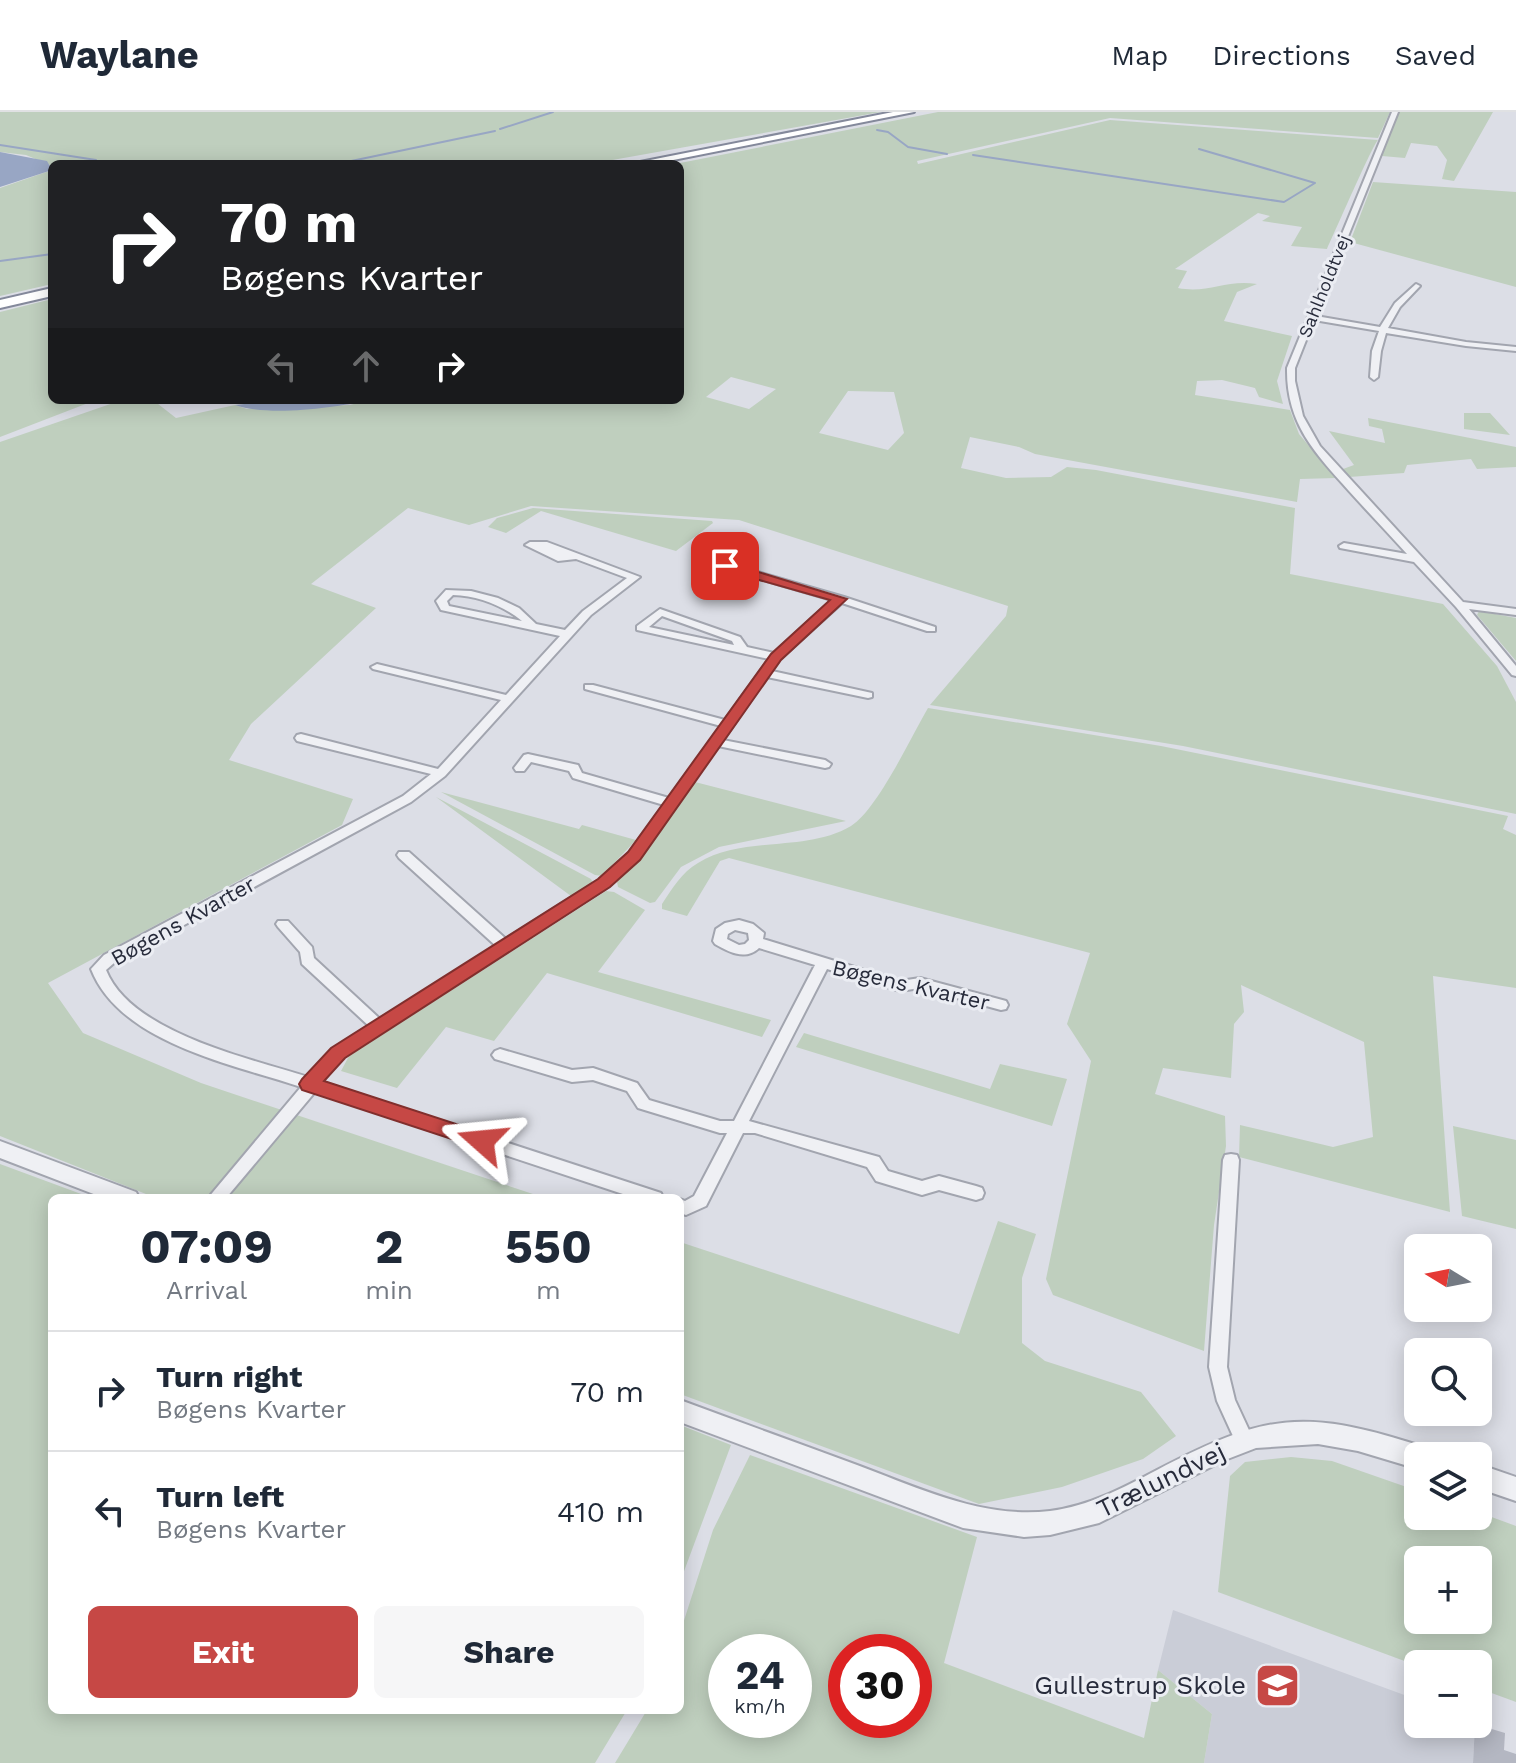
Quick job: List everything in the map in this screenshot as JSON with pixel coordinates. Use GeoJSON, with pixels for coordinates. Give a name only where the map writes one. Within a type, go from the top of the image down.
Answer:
{"type":"FeatureCollection","features":[{"type":"Feature","properties":{"kind":"highway"},"geometry":{"type":"LineString","coordinates":[[657,160],[909,112]]}},
{"type":"Feature","properties":{"kind":"highway"},"geometry":{"type":"LineString","coordinates":[[0,304],[48,293]]}},
{"type":"Feature","properties":{"kind":"street","name":"Sahlholdtvej"},"geometry":{"type":"LineString","coordinates":[[1395,112],[1291,368],[1290,387],[1301,424],[1324,458],[1460,605],[1516,673]]}},
{"type":"Feature","properties":{"kind":"street"},"geometry":{"type":"LineString","coordinates":[[1374,377],[1374,353],[1394,304],[1416,286]]}},
{"type":"Feature","properties":{"kind":"street"},"geometry":{"type":"LineString","coordinates":[[1311,317],[1516,349]]}},
{"type":"Feature","properties":{"kind":"street"},"geometry":{"type":"LineString","coordinates":[[1344,546],[1418,559]]}},
{"type":"Feature","properties":{"kind":"street","name":"Bøgens Kvarter"},"geometry":{"type":"LineString","coordinates":[[572,557],[635,577],[587,613],[441,773],[407,799],[109,959],[98,969],[101,981],[137,1017],[174,1039],[643,1194]]}},
{"type":"Feature","properties":{"kind":"street"},"geometry":{"type":"LineString","coordinates":[[709,561],[744,567],[750,573],[931,629]]}},
{"type":"Feature","properties":{"kind":"street"},"geometry":{"type":"LineString","coordinates":[[531,624],[522,613],[464,591],[450,592],[441,601],[445,608],[568,634]]}},
{"type":"Feature","properties":{"kind":"street"},"geometry":{"type":"LineString","coordinates":[[219,1194],[338,1053],[604,883],[634,856],[776,657],[840,599]]}},
{"type":"Feature","properties":{"kind":"street"},"geometry":{"type":"LineString","coordinates":[[1460,605],[1516,612]]}},
{"type":"Feature","properties":{"kind":"street"},"geometry":{"type":"LineString","coordinates":[[742,648],[736,639],[660,612],[641,628],[776,657]]}},
{"type":"Feature","properties":{"kind":"street"},"geometry":{"type":"LineString","coordinates":[[377,667],[509,699]]}},
{"type":"Feature","properties":{"kind":"street"},"geometry":{"type":"LineString","coordinates":[[764,673],[870,693]]}},
{"type":"Feature","properties":{"kind":"street"},"geometry":{"type":"LineString","coordinates":[[589,687],[727,724]]}},
{"type":"Feature","properties":{"kind":"street"},"geometry":{"type":"LineString","coordinates":[[301,738],[441,773]]}},
{"type":"Feature","properties":{"kind":"street"},"geometry":{"type":"LineString","coordinates":[[714,742],[775,757],[791,754],[825,764]]}},
{"type":"Feature","properties":{"kind":"street"},"geometry":{"type":"LineString","coordinates":[[520,768],[528,758],[574,768],[577,775],[672,803]]}},
{"type":"Feature","properties":{"kind":"street"},"geometry":{"type":"LineString","coordinates":[[404,855],[505,946]]}},
{"type":"Feature","properties":{"kind":"street"},"geometry":{"type":"LineString","coordinates":[[283,924],[307,951],[307,960],[379,1026]]}},
{"type":"Feature","properties":{"kind":"street","name":"Bøgens Kvarter"},"geometry":{"type":"LineString","coordinates":[[756,942],[809,957],[822,965],[900,986],[920,983],[1001,1005]]}},
{"type":"Feature","properties":{"kind":"street","name":"Bøgens Kvarter"},"geometry":{"type":"LineString","coordinates":[[684,1207],[700,1201],[822,965]]}},
{"type":"Feature","properties":{"kind":"street"},"geometry":{"type":"LineString","coordinates":[[500,1055],[572,1076],[593,1074],[632,1087],[644,1104],[720,1127],[755,1127],[873,1162],[882,1176],[922,1188],[939,1183],[976,1193]]}},
{"type":"Feature","properties":{"kind":"street"},"geometry":{"type":"LineString","coordinates":[[0,1149],[118,1194]]}},
{"type":"Feature","properties":{"kind":"street"},"geometry":{"type":"LineString","coordinates":[[1231,1160],[1218,1367],[1226,1401],[1245,1441]]}},
{"type":"Feature","properties":{"kind":"street","name":"Trælundvej"},"geometry":{"type":"LineString","coordinates":[[684,1412],[963,1516],[994,1523],[1032,1525],[1084,1517],[1110,1509],[1206,1457],[1245,1441],[1292,1432],[1353,1436],[1404,1452]]}},
{"type":"Feature","properties":{"kind":"street"},"geometry":{"type":"LineString","coordinates":[[1492,1481],[1516,1489]]}},
{"type":"Feature","properties":{"kind":"shaded area","name":"Gullestrup Skole"},"geometry":{"type":"Polygon","coordinates":[[[1173,1610],[1404,1695],[1404,1738],[1474,1738],[1473,1763],[1204,1763],[1212,1714],[1158,1670],[1173,1610]]]}},
{"type":"Feature","properties":{"kind":"green space"},"geometry":{"type":"Polygon","coordinates":[[[0,112],[881,112],[612,160],[48,160],[48,164],[26,155],[0,152],[0,112]]]}},
{"type":"Feature","properties":{"kind":"green space"},"geometry":{"type":"Polygon","coordinates":[[[938,112],[1390,112],[1378,138],[1110,118],[917,161],[918,164],[1110,120],[1378,140],[1327,249],[1291,246],[1302,227],[1262,221],[1270,216],[1258,213],[1175,269],[1187,271],[1178,288],[1257,284],[1237,292],[1224,321],[1292,336],[1277,381],[1283,404],[1259,397],[1255,388],[1222,380],[1197,381],[1195,395],[1290,410],[1299,434],[1336,478],[1300,479],[1297,502],[1035,454],[1019,447],[970,437],[961,468],[1006,478],[1051,477],[1067,467],[1096,470],[1295,508],[1290,574],[1443,604],[1497,666],[1516,702],[1516,814],[1183,746],[930,705],[1006,616],[1008,606],[739,520],[531,506],[469,525],[408,508],[311,584],[376,608],[251,724],[229,760],[353,799],[342,825],[48,983],[83,1033],[201,1083],[533,1194],[146,1194],[0,1136],[0,442],[110,404],[158,404],[176,418],[235,405],[247,409],[350,405],[684,404],[684,162],[938,112]],[[731,377],[706,397],[749,409],[776,389],[731,377]],[[848,391],[819,433],[888,450],[904,433],[894,392],[848,391]]]}},
{"type":"Feature","properties":{"kind":"green space"},"geometry":{"type":"Polygon","coordinates":[[[1399,112],[1493,112],[1454,181],[1442,179],[1447,160],[1437,146],[1411,143],[1405,158],[1382,156],[1399,112]]]}},
{"type":"Feature","properties":{"kind":"green space"},"geometry":{"type":"Polygon","coordinates":[[[48,171],[48,285],[0,296],[0,188],[48,171]]]}},
{"type":"Feature","properties":{"kind":"green space"},"geometry":{"type":"Polygon","coordinates":[[[1373,182],[1516,192],[1516,287],[1350,242],[1373,182]]]}},
{"type":"Feature","properties":{"kind":"green space"},"geometry":{"type":"Polygon","coordinates":[[[48,300],[48,404],[86,404],[0,437],[0,312],[48,300]]]}},
{"type":"Feature","properties":{"kind":"green space"},"geometry":{"type":"Polygon","coordinates":[[[1464,413],[1490,413],[1510,435],[1464,429],[1464,413]]]}},
{"type":"Feature","properties":{"kind":"green space"},"geometry":{"type":"Polygon","coordinates":[[[1368,418],[1516,447],[1516,467],[1477,469],[1471,459],[1407,465],[1404,473],[1349,477],[1343,469],[1354,465],[1329,431],[1385,443],[1382,429],[1369,426],[1368,418]]]}},
{"type":"Feature","properties":{"kind":"green space"},"geometry":{"type":"Polygon","coordinates":[[[533,508],[713,523],[676,551],[541,511],[506,533],[488,527],[497,518],[533,508]]]}},
{"type":"Feature","properties":{"kind":"green space"},"geometry":{"type":"Polygon","coordinates":[[[1479,611],[1516,618],[1516,661],[1477,615],[1479,611]]]}},
{"type":"Feature","properties":{"kind":"green space"},"geometry":{"type":"Polygon","coordinates":[[[928,708],[1161,746],[1508,816],[1503,829],[1516,835],[1516,988],[1433,976],[1450,1212],[1239,1157],[1240,1125],[1333,1147],[1373,1137],[1364,1042],[1241,985],[1244,1012],[1234,1024],[1231,1078],[1163,1068],[1155,1094],[1225,1116],[1226,1146],[1214,1225],[1204,1351],[1053,1295],[1046,1279],[1091,1061],[1067,1024],[1090,953],[729,858],[720,861],[687,916],[662,909],[662,904],[682,876],[716,854],[814,839],[851,826],[872,805],[928,708]]]}},
{"type":"Feature","properties":{"kind":"green space"},"geometry":{"type":"Polygon","coordinates":[[[695,782],[846,821],[719,847],[681,867],[655,902],[650,903],[618,887],[617,882],[640,859],[695,782]]]}},
{"type":"Feature","properties":{"kind":"green space"},"geometry":{"type":"Polygon","coordinates":[[[441,792],[579,829],[582,825],[636,840],[602,876],[595,875],[441,792]]]}},
{"type":"Feature","properties":{"kind":"green space"},"geometry":{"type":"Polygon","coordinates":[[[436,797],[591,879],[593,883],[571,896],[436,797]]]}},
{"type":"Feature","properties":{"kind":"green space"},"geometry":{"type":"Polygon","coordinates":[[[606,891],[614,892],[645,910],[598,972],[771,1020],[762,1037],[547,973],[494,1041],[446,1027],[397,1088],[341,1071],[349,1056],[606,891]]]}},
{"type":"Feature","properties":{"kind":"green space"},"geometry":{"type":"Polygon","coordinates":[[[804,1033],[990,1089],[1000,1064],[1067,1079],[1052,1126],[796,1047],[804,1033]]]}},
{"type":"Feature","properties":{"kind":"green space"},"geometry":{"type":"Polygon","coordinates":[[[1453,1126],[1516,1140],[1516,1229],[1462,1216],[1453,1126]]]}},
{"type":"Feature","properties":{"kind":"green space"},"geometry":{"type":"Polygon","coordinates":[[[0,1164],[81,1194],[48,1194],[48,1714],[625,1714],[595,1763],[0,1763],[0,1164]]]}},
{"type":"Feature","properties":{"kind":"green space"},"geometry":{"type":"Polygon","coordinates":[[[998,1221],[1036,1234],[1022,1278],[1022,1343],[1045,1361],[1141,1392],[1176,1436],[1143,1459],[1062,1487],[979,1504],[684,1395],[684,1243],[959,1334],[998,1221]]]}},
{"type":"Feature","properties":{"kind":"green space"},"geometry":{"type":"Polygon","coordinates":[[[684,1427],[731,1445],[684,1571],[684,1427]]]}},
{"type":"Feature","properties":{"kind":"green space"},"geometry":{"type":"Polygon","coordinates":[[[750,1455],[977,1537],[944,1663],[1144,1738],[1158,1670],[1212,1714],[1204,1763],[615,1763],[645,1714],[684,1714],[684,1621],[713,1530],[750,1455]]]}},
{"type":"Feature","properties":{"kind":"green space"},"geometry":{"type":"Polygon","coordinates":[[[1291,1457],[1332,1461],[1404,1486],[1404,1530],[1492,1530],[1492,1517],[1516,1526],[1516,1702],[1492,1693],[1492,1650],[1404,1650],[1404,1661],[1218,1592],[1230,1476],[1245,1462],[1291,1457]]]}},
{"type":"Feature","properties":{"kind":"water"},"geometry":{"type":"Polygon","coordinates":[[[0,152],[48,163],[48,171],[0,187],[0,152]]]}},
{"type":"Feature","properties":{"kind":"water"},"geometry":{"type":"Polygon","coordinates":[[[245,404],[348,404],[283,411],[235,405],[245,404]]]}},
{"type":"Feature","properties":{"kind":"building"},"geometry":{"type":"Polygon","coordinates":[[[1492,1729],[1505,1733],[1504,1750],[1516,1754],[1516,1763],[1473,1763],[1474,1738],[1492,1738],[1492,1729]]]}},
{"type":"Feature","properties":{"kind":"waterway"},"geometry":{"type":"LineString","coordinates":[[500,129],[553,112]]}},
{"type":"Feature","properties":{"kind":"waterway"},"geometry":{"type":"LineString","coordinates":[[877,130],[888,132],[908,147],[947,154]]}},
{"type":"Feature","properties":{"kind":"waterway"},"geometry":{"type":"LineString","coordinates":[[356,160],[495,131]]}},
{"type":"Feature","properties":{"kind":"waterway"},"geometry":{"type":"LineString","coordinates":[[0,145],[96,160]]}},
{"type":"Feature","properties":{"kind":"waterway"},"geometry":{"type":"LineString","coordinates":[[973,155],[1284,202],[1315,183],[1199,149]]}},
{"type":"Feature","properties":{"kind":"waterway"},"geometry":{"type":"LineString","coordinates":[[0,261],[48,255]]}},
{"type":"Feature","properties":{"kind":"place","name":"Gullestrup Skole"},"geometry":{"type":"Point","coordinates":[1277,1685]}},
{"type":"Feature","properties":{"kind":"route"},"geometry":{"type":"LineString","coordinates":[[482,1141],[309,1084],[338,1053],[604,883],[634,856],[776,657],[840,599],[750,573],[744,567],[725,566]]}}]}
